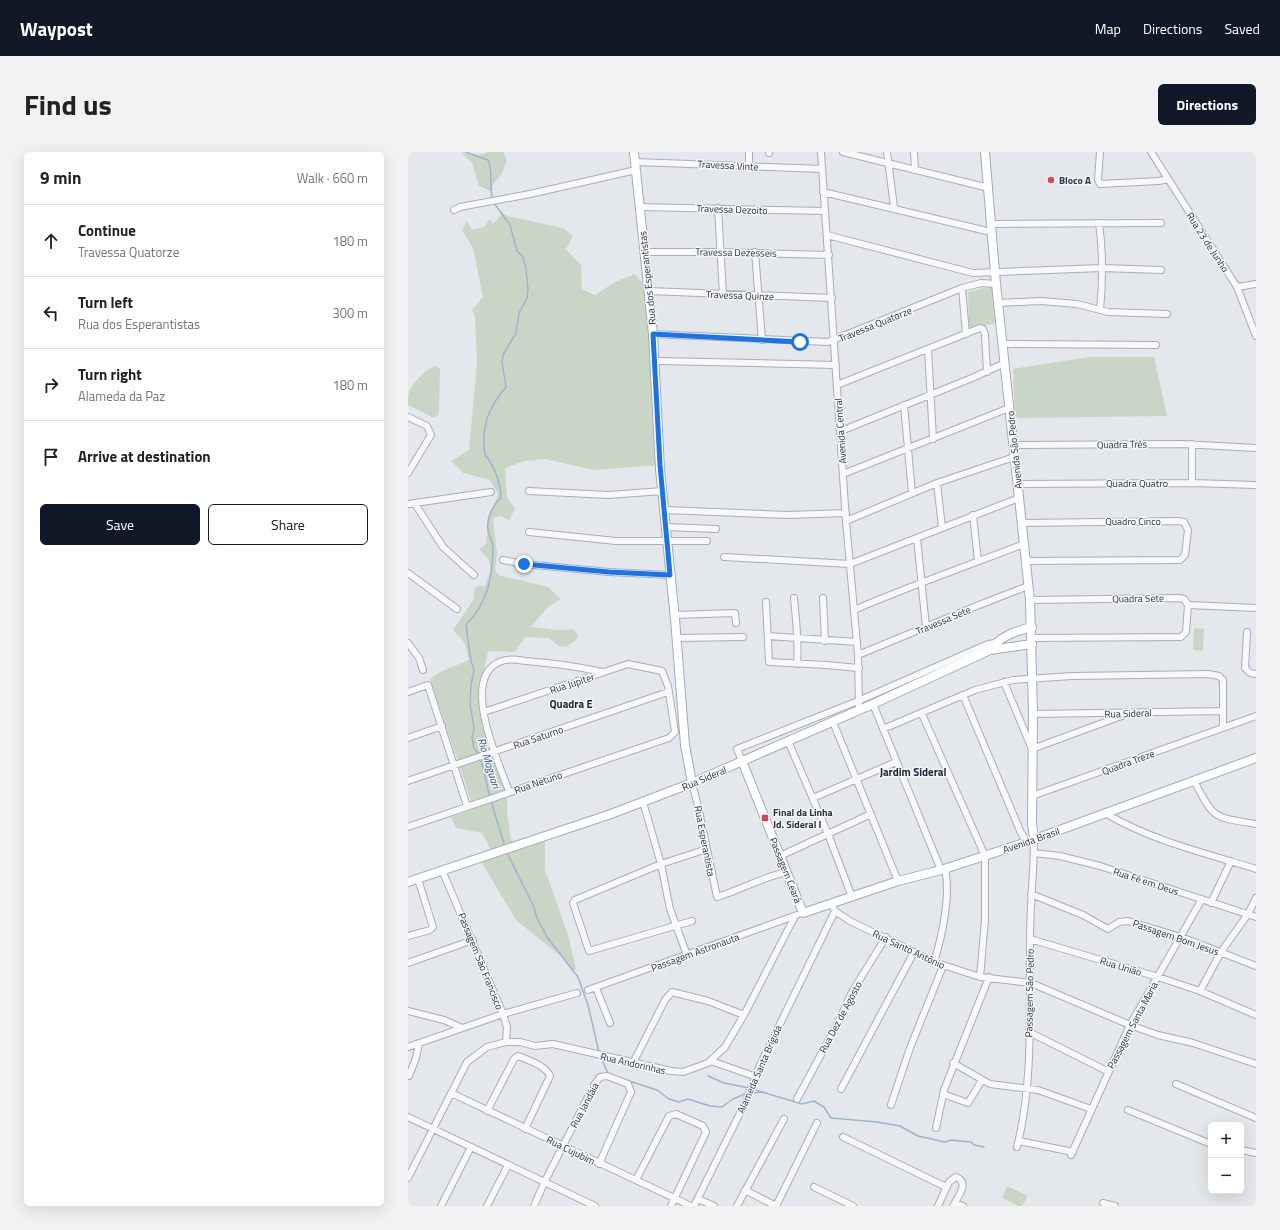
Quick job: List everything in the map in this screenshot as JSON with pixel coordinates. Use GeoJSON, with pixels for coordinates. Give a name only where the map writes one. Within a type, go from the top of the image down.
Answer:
{"type":"FeatureCollection","features":[{"type":"Feature","properties":{"kind":"main road","name":"Rua dos Esperantistas"},"geometry":{"type":"LineString","coordinates":[[634,152],[653,334],[660,465],[680,667]]}},
{"type":"Feature","properties":{"kind":"main road","name":"Avenida São Pedro"},"geometry":{"type":"LineString","coordinates":[[985,152],[996,284],[1032,627],[1033,714],[1030,840]]}},
{"type":"Feature","properties":{"kind":"main road","name":"Rua Sideral"},"geometry":{"type":"LineString","coordinates":[[408,882],[611,814],[692,783],[833,722],[859,706],[873,704],[992,646],[1013,632],[1032,627]]}},
{"type":"Feature","properties":{"kind":"main road","name":"Rua Sideral"},"geometry":{"type":"LineString","coordinates":[[992,646],[1032,641]]}},
{"type":"Feature","properties":{"kind":"main road","name":"Rua Esperantista"},"geometry":{"type":"LineString","coordinates":[[680,667],[685,745],[692,783]]}},
{"type":"Feature","properties":{"kind":"main road","name":"Avenida Brasil"},"geometry":{"type":"LineString","coordinates":[[799,914],[833,907],[852,897],[898,881],[943,870],[985,856],[1256,758]]}},
{"type":"Feature","properties":{"kind":"main road","name":"Passagem Ceará"},"geometry":{"type":"LineString","coordinates":[[742,761],[787,872],[799,914]]}},
{"type":"Feature","properties":{"kind":"street"},"geometry":{"type":"LineString","coordinates":[[749,152],[749,166]]}},
{"type":"Feature","properties":{"kind":"street","name":"Avenida Central"},"geometry":{"type":"LineString","coordinates":[[821,152],[824,211],[829,255],[835,340],[846,521],[859,668],[859,706]]}},
{"type":"Feature","properties":{"kind":"street"},"geometry":{"type":"LineString","coordinates":[[843,152],[989,188]]}},
{"type":"Feature","properties":{"kind":"street"},"geometry":{"type":"LineString","coordinates":[[887,152],[894,207]]}},
{"type":"Feature","properties":{"kind":"street"},"geometry":{"type":"LineString","coordinates":[[914,152],[915,170]]}},
{"type":"Feature","properties":{"kind":"street"},"geometry":{"type":"LineString","coordinates":[[1100,152],[1099,182],[1102,184],[1159,181],[1168,179]]}},
{"type":"Feature","properties":{"kind":"street","name":"Rua 23 de Junho"},"geometry":{"type":"LineString","coordinates":[[1151,152],[1237,287],[1254,325],[1256,336]]}},
{"type":"Feature","properties":{"kind":"street","name":"Travessa Vinte"},"geometry":{"type":"LineString","coordinates":[[454,210],[460,207],[491,200],[530,194],[636,166],[749,166],[822,169]]}},
{"type":"Feature","properties":{"kind":"street"},"geometry":{"type":"LineString","coordinates":[[823,192],[991,228],[1099,223],[1161,223]]}},
{"type":"Feature","properties":{"kind":"street","name":"Travessa Dezoito"},"geometry":{"type":"LineString","coordinates":[[640,207],[824,211]]}},
{"type":"Feature","properties":{"kind":"street"},"geometry":{"type":"LineString","coordinates":[[718,208],[723,295]]}},
{"type":"Feature","properties":{"kind":"street"},"geometry":{"type":"LineString","coordinates":[[1099,223],[1102,244],[1100,310]]}},
{"type":"Feature","properties":{"kind":"street"},"geometry":{"type":"LineString","coordinates":[[827,235],[972,273],[1102,268],[1161,270]]}},
{"type":"Feature","properties":{"kind":"street","name":"Travessa Dezesseis"},"geometry":{"type":"LineString","coordinates":[[644,252],[755,252],[829,255]]}},
{"type":"Feature","properties":{"kind":"street"},"geometry":{"type":"LineString","coordinates":[[755,252],[762,340]]}},
{"type":"Feature","properties":{"kind":"street"},"geometry":{"type":"LineString","coordinates":[[972,273],[973,285]]}},
{"type":"Feature","properties":{"kind":"street","name":"Travessa Quatorze"},"geometry":{"type":"LineString","coordinates":[[653,334],[816,343],[835,340],[962,288],[973,285],[996,284]]}},
{"type":"Feature","properties":{"kind":"street"},"geometry":{"type":"LineString","coordinates":[[1237,287],[1256,284]]}},
{"type":"Feature","properties":{"kind":"street"},"geometry":{"type":"LineString","coordinates":[[962,288],[966,334]]}},
{"type":"Feature","properties":{"kind":"street","name":"Travessa Quinze"},"geometry":{"type":"LineString","coordinates":[[649,291],[832,298]]}},
{"type":"Feature","properties":{"kind":"street"},"geometry":{"type":"LineString","coordinates":[[998,303],[1030,301],[1062,302],[1084,305],[1100,310],[1114,312],[1167,314]]}},
{"type":"Feature","properties":{"kind":"street"},"geometry":{"type":"LineString","coordinates":[[837,385],[980,328],[983,329],[987,372]]}},
{"type":"Feature","properties":{"kind":"street"},"geometry":{"type":"LineString","coordinates":[[1002,344],[1156,345]]}},
{"type":"Feature","properties":{"kind":"street"},"geometry":{"type":"LineString","coordinates":[[928,349],[933,439]]}},
{"type":"Feature","properties":{"kind":"street"},"geometry":{"type":"LineString","coordinates":[[659,361],[836,365]]}},
{"type":"Feature","properties":{"kind":"street"},"geometry":{"type":"LineString","coordinates":[[841,431],[987,372],[1005,363]]}},
{"type":"Feature","properties":{"kind":"street"},"geometry":{"type":"LineString","coordinates":[[904,405],[912,493]]}},
{"type":"Feature","properties":{"kind":"street"},"geometry":{"type":"LineString","coordinates":[[843,474],[1009,408]]}},
{"type":"Feature","properties":{"kind":"street"},"geometry":{"type":"LineString","coordinates":[[408,417],[426,426],[431,435],[408,472]]}},
{"type":"Feature","properties":{"kind":"street"},"geometry":{"type":"LineString","coordinates":[[1192,444],[1192,483]]}},
{"type":"Feature","properties":{"kind":"street","name":"Quadra Três"},"geometry":{"type":"LineString","coordinates":[[1013,445],[1192,444],[1256,448]]}},
{"type":"Feature","properties":{"kind":"street"},"geometry":{"type":"LineString","coordinates":[[846,521],[937,483],[1014,457]]}},
{"type":"Feature","properties":{"kind":"street"},"geometry":{"type":"LineString","coordinates":[[937,483],[942,527]]}},
{"type":"Feature","properties":{"kind":"street","name":"Quadra Quatro"},"geometry":{"type":"LineString","coordinates":[[1017,484],[1192,483],[1256,485]]}},
{"type":"Feature","properties":{"kind":"street"},"geometry":{"type":"LineString","coordinates":[[529,492],[608,495],[663,491]]}},
{"type":"Feature","properties":{"kind":"street"},"geometry":{"type":"LineString","coordinates":[[474,575],[443,547],[411,504],[491,492]]}},
{"type":"Feature","properties":{"kind":"street"},"geometry":{"type":"LineString","coordinates":[[724,557],[850,564],[1019,498]]}},
{"type":"Feature","properties":{"kind":"street"},"geometry":{"type":"LineString","coordinates":[[665,510],[789,515],[846,513]]}},
{"type":"Feature","properties":{"kind":"street"},"geometry":{"type":"LineString","coordinates":[[973,515],[978,561]]}},
{"type":"Feature","properties":{"kind":"street","name":"Quadro Cinco"},"geometry":{"type":"LineString","coordinates":[[1021,523],[1184,522],[1188,530],[1184,557],[1180,560],[1026,561]]}},
{"type":"Feature","properties":{"kind":"street"},"geometry":{"type":"LineString","coordinates":[[666,527],[716,529]]}},
{"type":"Feature","properties":{"kind":"street"},"geometry":{"type":"LineString","coordinates":[[529,532],[593,540],[667,542],[707,541]]}},
{"type":"Feature","properties":{"kind":"street"},"geometry":{"type":"LineString","coordinates":[[917,538],[926,627]]}},
{"type":"Feature","properties":{"kind":"street"},"geometry":{"type":"LineString","coordinates":[[854,610],[922,581],[943,575],[1024,544]]}},
{"type":"Feature","properties":{"kind":"street"},"geometry":{"type":"LineString","coordinates":[[503,560],[524,564],[609,572],[670,575]]}},
{"type":"Feature","properties":{"kind":"street"},"geometry":{"type":"LineString","coordinates":[[408,573],[457,609]]}},
{"type":"Feature","properties":{"kind":"street","name":"Travessa Sete"},"geometry":{"type":"LineString","coordinates":[[858,655],[1028,586]]}},
{"type":"Feature","properties":{"kind":"street"},"geometry":{"type":"LineString","coordinates":[[794,598],[796,638],[798,645],[797,664]]}},
{"type":"Feature","properties":{"kind":"street"},"geometry":{"type":"LineString","coordinates":[[823,598],[825,641]]}},
{"type":"Feature","properties":{"kind":"street","name":"Quadra Sete"},"geometry":{"type":"LineString","coordinates":[[1030,600],[1179,598],[1184,599],[1188,605],[1256,608]]}},
{"type":"Feature","properties":{"kind":"street"},"geometry":{"type":"LineString","coordinates":[[766,602],[768,662],[826,664],[859,668]]}},
{"type":"Feature","properties":{"kind":"street"},"geometry":{"type":"LineString","coordinates":[[1032,641],[1177,637],[1185,634],[1188,605]]}},
{"type":"Feature","properties":{"kind":"street"},"geometry":{"type":"LineString","coordinates":[[675,615],[735,613],[736,623]]}},
{"type":"Feature","properties":{"kind":"street"},"geometry":{"type":"LineString","coordinates":[[1247,632],[1246,668],[1250,673],[1256,674]]}},
{"type":"Feature","properties":{"kind":"street"},"geometry":{"type":"LineString","coordinates":[[768,636],[857,642]]}},
{"type":"Feature","properties":{"kind":"street"},"geometry":{"type":"LineString","coordinates":[[677,638],[743,637]]}},
{"type":"Feature","properties":{"kind":"street"},"geometry":{"type":"LineString","coordinates":[[408,643],[418,658],[423,670]]}},
{"type":"Feature","properties":{"kind":"street"},"geometry":{"type":"LineString","coordinates":[[742,761],[737,750],[859,706],[988,644],[992,646]]}},
{"type":"Feature","properties":{"kind":"street"},"geometry":{"type":"LineString","coordinates":[[509,792],[485,724],[483,688],[486,672],[493,665],[508,660],[553,663],[603,672]]}},
{"type":"Feature","properties":{"kind":"street","name":"Rua Júpiter"},"geometry":{"type":"LineString","coordinates":[[484,712],[628,664],[662,671],[668,692]]}},
{"type":"Feature","properties":{"kind":"street"},"geometry":{"type":"LineString","coordinates":[[883,729],[922,714],[963,695],[1004,682],[1032,678],[1192,675],[1217,675],[1223,678],[1223,727]]}},
{"type":"Feature","properties":{"kind":"street","name":"Avenida São Pedro"},"geometry":{"type":"LineString","coordinates":[[1004,682],[1032,749]]}},
{"type":"Feature","properties":{"kind":"street"},"geometry":{"type":"LineString","coordinates":[[408,692],[428,685],[467,806]]}},
{"type":"Feature","properties":{"kind":"street","name":"Rua Netuno"},"geometry":{"type":"LineString","coordinates":[[408,827],[669,738],[675,732],[668,692]]}},
{"type":"Feature","properties":{"kind":"street","name":"Rua Saturno"},"geometry":{"type":"LineString","coordinates":[[408,781],[668,692]]}},
{"type":"Feature","properties":{"kind":"street"},"geometry":{"type":"LineString","coordinates":[[963,695],[1020,833],[1030,840]]}},
{"type":"Feature","properties":{"kind":"street"},"geometry":{"type":"LineString","coordinates":[[873,704],[896,762],[946,878],[945,908],[934,962]]}},
{"type":"Feature","properties":{"kind":"street","name":"Rua Sideral"},"geometry":{"type":"LineString","coordinates":[[1033,714],[1223,711]]}},
{"type":"Feature","properties":{"kind":"street"},"geometry":{"type":"LineString","coordinates":[[1032,749],[1134,712]]}},
{"type":"Feature","properties":{"kind":"street"},"geometry":{"type":"LineString","coordinates":[[922,714],[985,856],[985,920],[980,977]]}},
{"type":"Feature","properties":{"kind":"street","name":"Quadra Treze"},"geometry":{"type":"LineString","coordinates":[[1032,796],[1256,716]]}},
{"type":"Feature","properties":{"kind":"street"},"geometry":{"type":"LineString","coordinates":[[833,722],[898,881]]}},
{"type":"Feature","properties":{"kind":"street"},"geometry":{"type":"LineString","coordinates":[[408,738],[442,726]]}},
{"type":"Feature","properties":{"kind":"street"},"geometry":{"type":"LineString","coordinates":[[788,741],[828,834],[852,897]]}},
{"type":"Feature","properties":{"kind":"street"},"geometry":{"type":"LineString","coordinates":[[813,798],[896,762]]}},
{"type":"Feature","properties":{"kind":"street"},"geometry":{"type":"LineString","coordinates":[[1194,781],[1208,806],[1217,816],[1256,824]]}},
{"type":"Feature","properties":{"kind":"street","name":"Rua Esperantista"},"geometry":{"type":"LineString","coordinates":[[692,783],[717,897],[736,892],[774,875],[787,872]]}},
{"type":"Feature","properties":{"kind":"street"},"geometry":{"type":"LineString","coordinates":[[642,802],[661,864],[670,909],[687,955]]}},
{"type":"Feature","properties":{"kind":"street"},"geometry":{"type":"LineString","coordinates":[[1105,813],[1143,832],[1210,856],[1256,869]]}},
{"type":"Feature","properties":{"kind":"street"},"geometry":{"type":"LineString","coordinates":[[780,856],[871,814]]}},
{"type":"Feature","properties":{"kind":"street","name":"Passagem São Pedro"},"geometry":{"type":"LineString","coordinates":[[1030,840],[1034,853],[1031,894],[1031,983],[1024,1120],[1018,1144],[1072,1153]]}},
{"type":"Feature","properties":{"kind":"street"},"geometry":{"type":"LineString","coordinates":[[692,921],[594,950],[588,949],[573,906],[576,900],[661,864],[706,849]]}},
{"type":"Feature","properties":{"kind":"street","name":"Rua Fé em Deus"},"geometry":{"type":"LineString","coordinates":[[1034,853],[1060,856],[1100,866],[1256,917]]}},
{"type":"Feature","properties":{"kind":"street"},"geometry":{"type":"LineString","coordinates":[[1211,903],[1231,861]]}},
{"type":"Feature","properties":{"kind":"street","name":"Passagem São Francisco"},"geometry":{"type":"LineString","coordinates":[[442,870],[473,940],[503,1014],[507,1027],[506,1042]]}},
{"type":"Feature","properties":{"kind":"street"},"geometry":{"type":"LineString","coordinates":[[408,936],[430,930],[433,927],[418,879]]}},
{"type":"Feature","properties":{"kind":"street","name":"Passagem Bom Jesus"},"geometry":{"type":"LineString","coordinates":[[1031,894],[1083,915],[1108,929],[1124,920],[1181,937],[1256,966]]}},
{"type":"Feature","properties":{"kind":"street"},"geometry":{"type":"LineString","coordinates":[[1200,991],[1221,952],[1248,914],[1256,898]]}},
{"type":"Feature","properties":{"kind":"street","name":"Passagem Santa Maria"},"geometry":{"type":"LineString","coordinates":[[1072,1153],[1090,1109],[1130,1025],[1202,899]]}},
{"type":"Feature","properties":{"kind":"street","name":"Rua Santo Antônio"},"geometry":{"type":"LineString","coordinates":[[833,907],[850,921],[886,937],[943,966],[980,977],[1031,983],[1130,1025],[1158,1035],[1193,1043],[1256,1064]]}},
{"type":"Feature","properties":{"kind":"street","name":"Alameda Santa Brígida"},"geometry":{"type":"LineString","coordinates":[[694,1206],[746,1101],[751,1086],[833,907]]}},
{"type":"Feature","properties":{"kind":"street","name":"Passagem Astronauta"},"geometry":{"type":"LineString","coordinates":[[588,990],[799,914]]}},
{"type":"Feature","properties":{"kind":"street","name":"Rua Andorinhas"},"geometry":{"type":"LineString","coordinates":[[506,1042],[535,1046],[549,1044],[658,1070],[680,1072],[711,1061],[725,1047],[799,914]]}},
{"type":"Feature","properties":{"kind":"street","name":"Rua Dez de Agosto"},"geometry":{"type":"LineString","coordinates":[[797,1098],[838,1023],[852,992],[886,937]]}},
{"type":"Feature","properties":{"kind":"street","name":"Rua União"},"geometry":{"type":"LineString","coordinates":[[1030,938],[1200,991],[1256,1015]]}},
{"type":"Feature","properties":{"kind":"street"},"geometry":{"type":"LineString","coordinates":[[408,963],[473,940]]}},
{"type":"Feature","properties":{"kind":"street"},"geometry":{"type":"LineString","coordinates":[[841,1089],[914,952]]}},
{"type":"Feature","properties":{"kind":"street"},"geometry":{"type":"LineString","coordinates":[[891,1105],[910,1048],[943,966]]}},
{"type":"Feature","properties":{"kind":"street"},"geometry":{"type":"LineString","coordinates":[[936,1128],[943,1094],[953,1063],[989,977]]}},
{"type":"Feature","properties":{"kind":"street"},"geometry":{"type":"LineString","coordinates":[[596,988],[610,1023]]}},
{"type":"Feature","properties":{"kind":"street"},"geometry":{"type":"LineString","coordinates":[[633,1063],[665,1000],[672,992],[708,1001],[744,1015]]}},
{"type":"Feature","properties":{"kind":"street"},"geometry":{"type":"LineString","coordinates":[[408,1046],[503,1014],[577,993]]}},
{"type":"Feature","properties":{"kind":"street"},"geometry":{"type":"LineString","coordinates":[[408,1011],[444,1020],[462,1028]]}},
{"type":"Feature","properties":{"kind":"street"},"geometry":{"type":"LineString","coordinates":[[1029,1032],[1107,1072]]}},
{"type":"Feature","properties":{"kind":"street"},"geometry":{"type":"LineString","coordinates":[[408,1178],[467,1062],[481,1050],[494,1044],[506,1042]]}},
{"type":"Feature","properties":{"kind":"street"},"geometry":{"type":"LineString","coordinates":[[408,1076],[416,1058],[419,1043]]}},
{"type":"Feature","properties":{"kind":"street"},"geometry":{"type":"LineString","coordinates":[[487,1111],[512,1063],[518,1056],[537,1064],[549,1073],[549,1079],[525,1129]]}},
{"type":"Feature","properties":{"kind":"street"},"geometry":{"type":"LineString","coordinates":[[711,1061],[751,1075]]}},
{"type":"Feature","properties":{"kind":"street"},"geometry":{"type":"LineString","coordinates":[[953,1063],[990,1084],[1038,1090],[1090,1109]]}},
{"type":"Feature","properties":{"kind":"street","name":"Rua Jandáia"},"geometry":{"type":"LineString","coordinates":[[534,1206],[544,1181],[594,1085],[600,1077],[607,1076],[628,1084],[631,1096],[599,1164]]}},
{"type":"Feature","properties":{"kind":"street"},"geometry":{"type":"LineString","coordinates":[[943,1094],[968,1103],[982,1080]]}},
{"type":"Feature","properties":{"kind":"street"},"geometry":{"type":"LineString","coordinates":[[1176,1084],[1256,1117]]}},
{"type":"Feature","properties":{"kind":"street","name":"Rua Cujubim"},"geometry":{"type":"LineString","coordinates":[[451,1093],[691,1206]]}},
{"type":"Feature","properties":{"kind":"street"},"geometry":{"type":"LineString","coordinates":[[1128,1110],[1208,1143]]}},
{"type":"Feature","properties":{"kind":"street"},"geometry":{"type":"LineString","coordinates":[[636,1180],[669,1116],[676,1114],[703,1126],[706,1129],[701,1145],[671,1206]]}},
{"type":"Feature","properties":{"kind":"street"},"geometry":{"type":"LineString","coordinates":[[408,1117],[595,1206]]}},
{"type":"Feature","properties":{"kind":"street"},"geometry":{"type":"LineString","coordinates":[[737,1206],[784,1119]]}},
{"type":"Feature","properties":{"kind":"street"},"geometry":{"type":"LineString","coordinates":[[745,1190],[776,1206],[817,1123]]}},
{"type":"Feature","properties":{"kind":"street"},"geometry":{"type":"LineString","coordinates":[[843,1138],[946,1187]]}},
{"type":"Feature","properties":{"kind":"street"},"geometry":{"type":"LineString","coordinates":[[442,1206],[471,1147]]}},
{"type":"Feature","properties":{"kind":"street"},"geometry":{"type":"LineString","coordinates":[[1244,1151],[1256,1154]]}},
{"type":"Feature","properties":{"kind":"street"},"geometry":{"type":"LineString","coordinates":[[487,1206],[508,1165]]}},
{"type":"Feature","properties":{"kind":"street"},"geometry":{"type":"LineString","coordinates":[[938,1206],[946,1187],[952,1179],[956,1177],[962,1180],[962,1190],[954,1205],[963,1206]]}},
{"type":"Feature","properties":{"kind":"street"},"geometry":{"type":"LineString","coordinates":[[814,1187],[853,1206]]}},
{"type":"Feature","properties":{"kind":"street"},"geometry":{"type":"LineString","coordinates":[[698,1199],[714,1206]]}},
{"type":"Feature","properties":{"kind":"street"},"geometry":{"type":"LineString","coordinates":[[579,1206],[582,1200]]}},
{"type":"Feature","properties":{"kind":"street"},"geometry":{"type":"LineString","coordinates":[[1103,1204],[1115,1206]]}},
{"type":"Feature","properties":{"kind":"green space"},"geometry":{"type":"Polygon","coordinates":[[[462,152],[476,156],[489,152],[503,152],[507,161],[501,175],[493,185],[492,192],[479,186],[472,162],[462,154],[462,152]]]}},
{"type":"Feature","properties":{"kind":"green space"},"geometry":{"type":"Polygon","coordinates":[[[500,211],[507,216],[563,228],[573,236],[566,249],[581,265],[582,289],[595,295],[615,282],[635,274],[646,287],[660,465],[594,470],[545,459],[524,461],[505,468],[507,498],[515,508],[509,521],[501,516],[493,518],[497,554],[495,569],[498,575],[548,587],[561,599],[548,607],[531,627],[559,630],[573,629],[578,635],[575,641],[566,647],[559,646],[549,638],[525,637],[515,652],[488,651],[480,689],[480,716],[495,752],[507,795],[507,812],[511,840],[516,844],[545,834],[545,870],[568,935],[576,969],[573,972],[563,958],[516,920],[479,858],[492,852],[482,833],[456,828],[451,817],[474,809],[430,679],[442,671],[469,660],[465,643],[453,630],[474,599],[474,590],[479,585],[484,587],[490,573],[488,559],[479,549],[486,544],[489,515],[496,502],[498,493],[490,480],[463,473],[451,461],[469,450],[477,363],[475,316],[472,310],[483,297],[473,248],[462,230],[467,221],[472,230],[484,227],[490,219],[493,224],[501,215],[500,211]]]}},
{"type":"Feature","properties":{"kind":"green space"},"geometry":{"type":"Polygon","coordinates":[[[993,286],[996,323],[969,329],[968,292],[993,286]]]}},
{"type":"Feature","properties":{"kind":"green space"},"geometry":{"type":"Polygon","coordinates":[[[1089,357],[1154,357],[1167,416],[1015,418],[1013,369],[1089,357]]]}},
{"type":"Feature","properties":{"kind":"green space"},"geometry":{"type":"Polygon","coordinates":[[[436,366],[440,369],[439,412],[434,418],[408,405],[408,400],[409,392],[417,380],[432,367],[436,366]]]}},
{"type":"Feature","properties":{"kind":"green space"},"geometry":{"type":"Polygon","coordinates":[[[1194,628],[1204,629],[1203,651],[1193,650],[1194,628]]]}},
{"type":"Feature","properties":{"kind":"green space"},"geometry":{"type":"Polygon","coordinates":[[[1007,1186],[1028,1196],[1022,1206],[1018,1206],[1002,1198],[1007,1186]]]}},
{"type":"Feature","properties":{"kind":"waterway","name":"Rio Maguari"},"geometry":{"type":"LineString","coordinates":[[466,152],[488,160],[491,169],[491,189],[493,199]]}},
{"type":"Feature","properties":{"kind":"waterway","name":"Rio Maguari"},"geometry":{"type":"LineString","coordinates":[[480,755],[474,748],[472,737],[474,729],[470,703],[474,670],[471,661],[466,625],[484,599],[490,580],[493,548],[488,530],[488,521],[495,504],[501,497],[496,474],[492,464],[485,455],[484,435],[490,410],[506,387],[502,363],[503,355],[516,333],[519,313],[527,298],[528,290],[526,268],[523,257],[517,251],[510,225],[494,203]]}},
{"type":"Feature","properties":{"kind":"waterway","name":"Rio Maguari"},"geometry":{"type":"LineString","coordinates":[[481,759],[490,798]]}},
{"type":"Feature","properties":{"kind":"waterway","name":"Rio Maguari"},"geometry":{"type":"LineString","coordinates":[[491,801],[505,847]]}},
{"type":"Feature","properties":{"kind":"waterway","name":"Rio Maguari"},"geometry":{"type":"LineString","coordinates":[[507,853],[547,937],[578,977],[588,1005],[599,1052]]}},
{"type":"Feature","properties":{"kind":"waterway","name":"Rio Maguari"},"geometry":{"type":"LineString","coordinates":[[601,1057],[608,1074]]}},
{"type":"Feature","properties":{"kind":"waterway"},"geometry":{"type":"LineString","coordinates":[[708,1076],[724,1083],[749,1088]]}},
{"type":"Feature","properties":{"kind":"waterway","name":"Rio Maguari"},"geometry":{"type":"LineString","coordinates":[[623,1079],[657,1090],[669,1099],[679,1102],[688,1099],[710,1106],[722,1107],[733,1099],[747,1093]]}},
{"type":"Feature","properties":{"kind":"waterway"},"geometry":{"type":"LineString","coordinates":[[752,1089],[802,1104],[814,1101],[824,1107],[831,1118],[877,1122],[900,1126],[918,1136],[945,1142],[951,1140],[971,1142],[974,1145],[984,1147]]}},
{"type":"Feature","properties":{"kind":"waterway","name":"Rio Maguari"},"geometry":{"type":"LineString","coordinates":[[751,1093],[763,1092]]}},
{"type":"Feature","properties":{"kind":"place","name":"Bloco A"},"geometry":{"type":"Point","coordinates":[1051,180]}},
{"type":"Feature","properties":{"kind":"place","name":"Final da Linha Jd. Sideral I"},"geometry":{"type":"Point","coordinates":[765,818]}},
{"type":"Feature","properties":{"kind":"district","name":"Quadra E"},"geometry":{"type":"Point","coordinates":[571,704]}},
{"type":"Feature","properties":{"kind":"district","name":"Jardim Sideral"},"geometry":{"type":"Point","coordinates":[913,772]}},
{"type":"Feature","properties":{"kind":"route"},"geometry":{"type":"LineString","coordinates":[[524,564],[609,572],[670,575],[660,465],[653,334],[800,342]]}}]}
